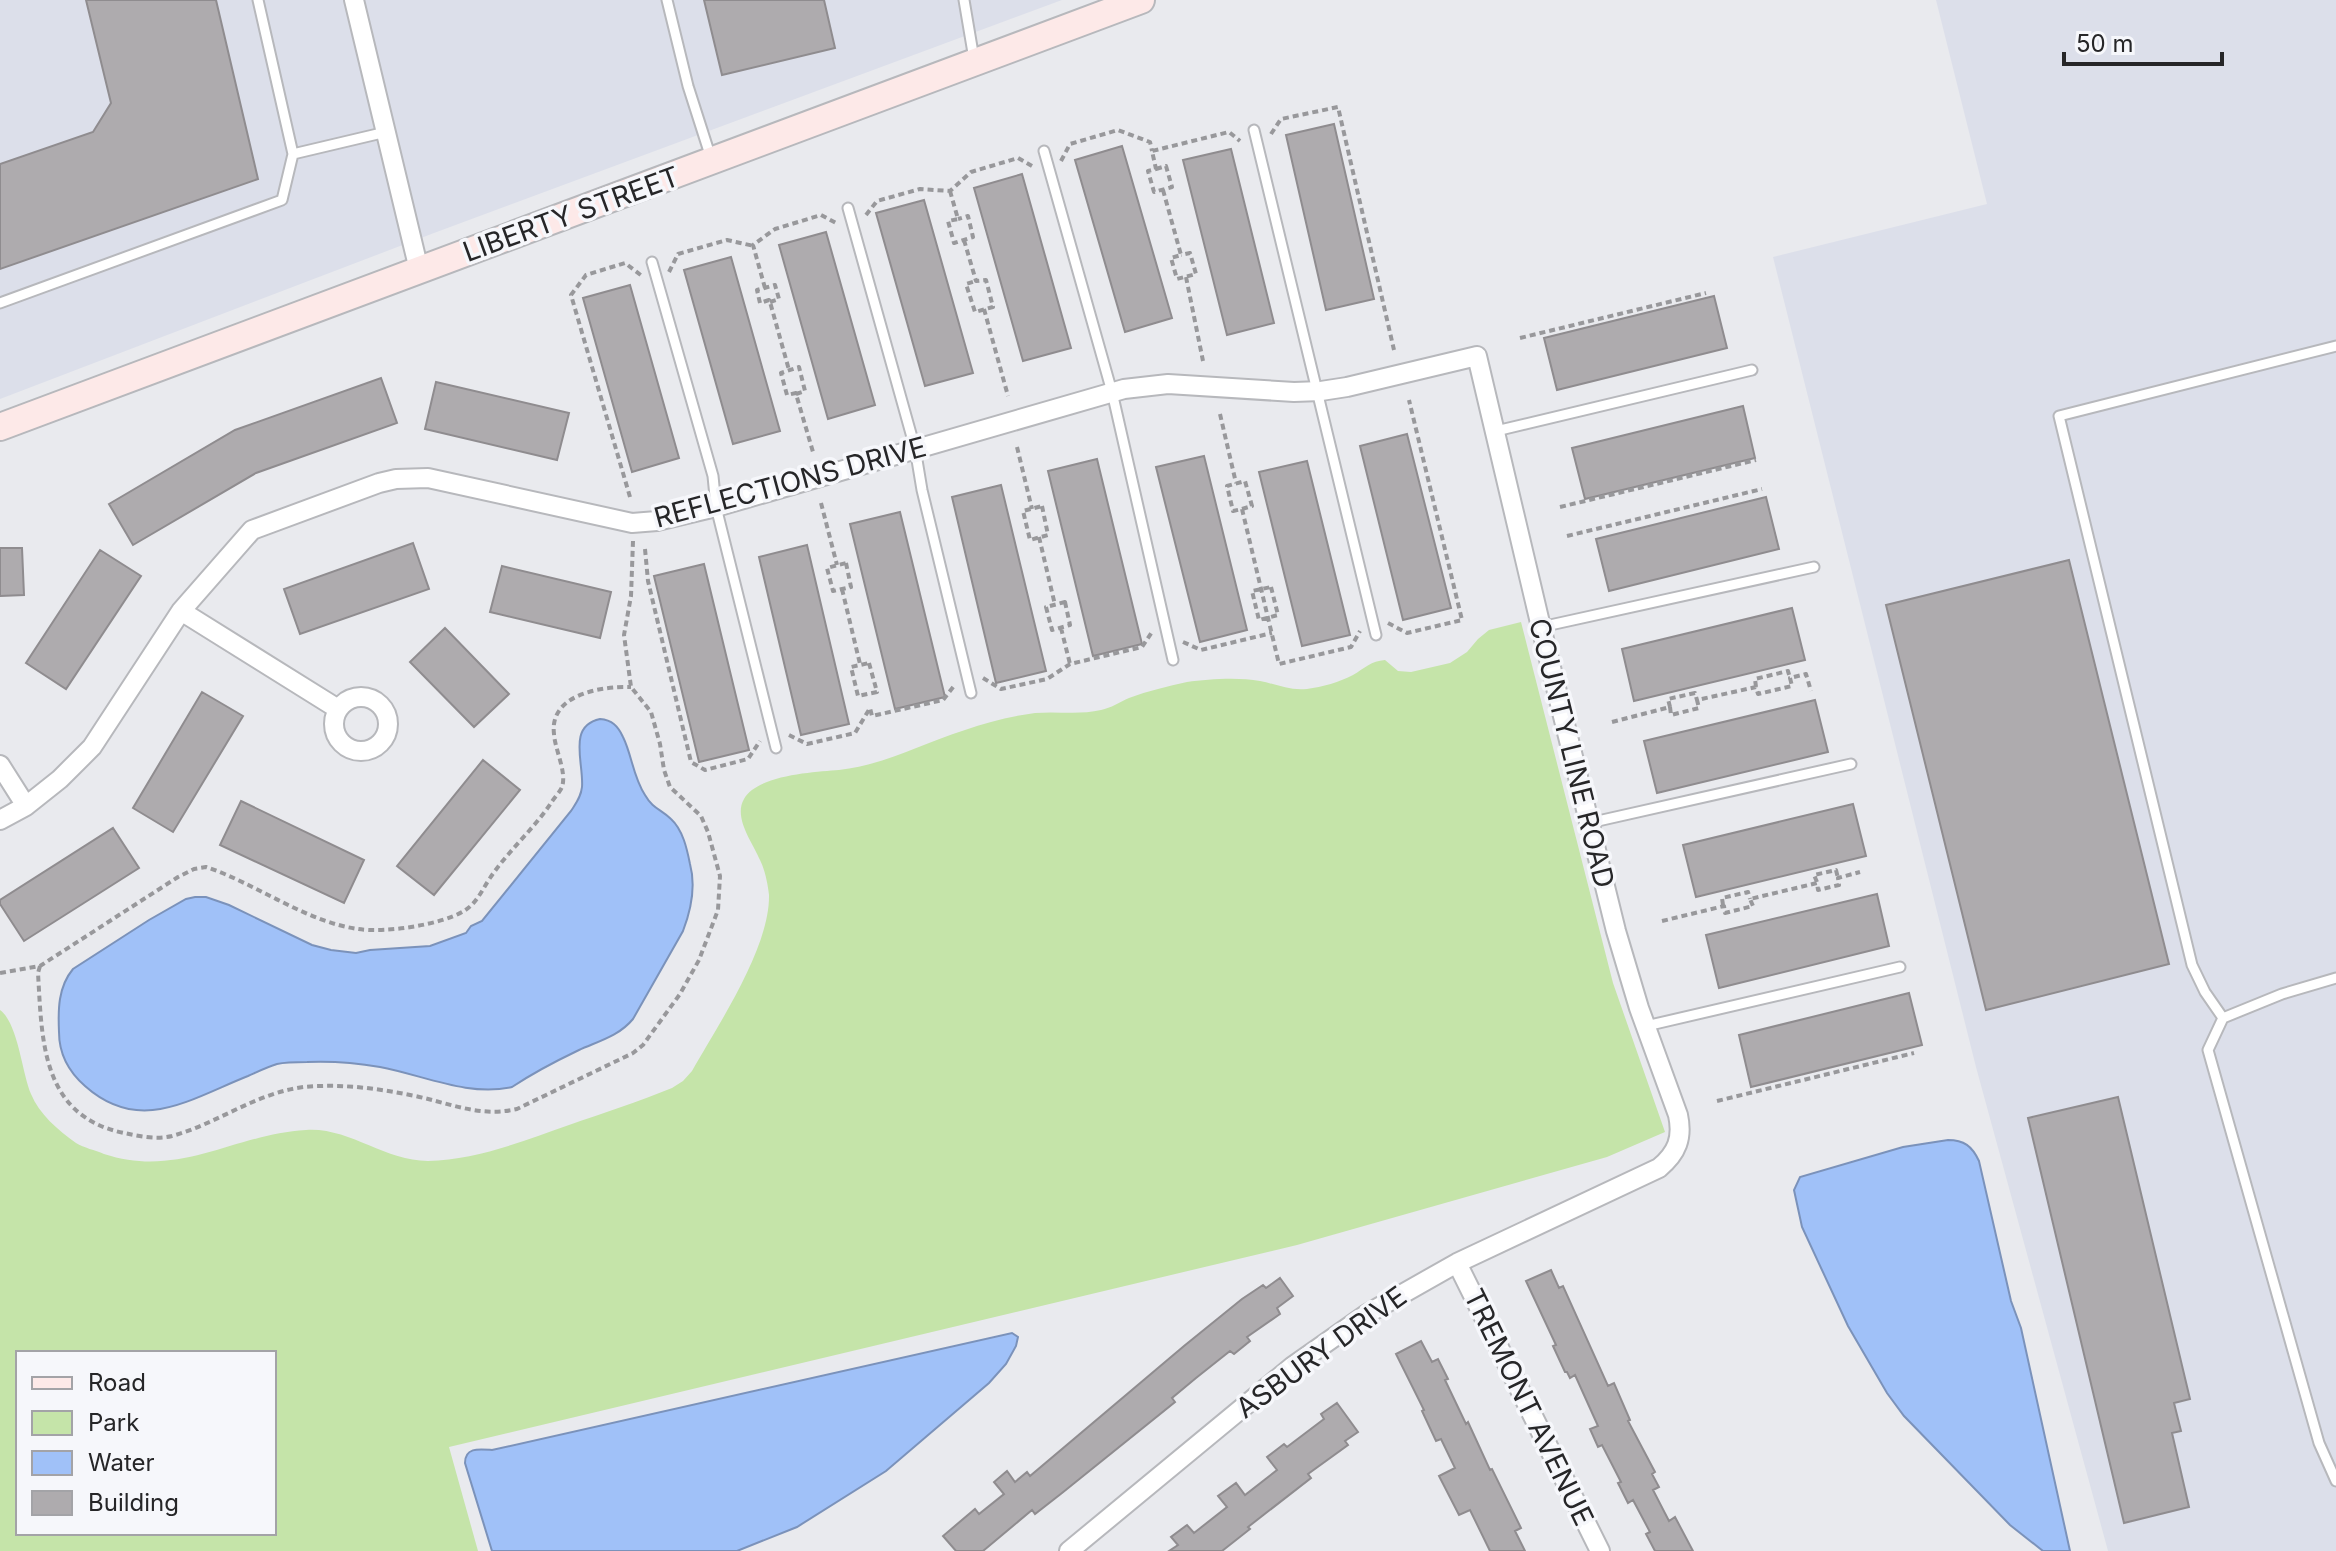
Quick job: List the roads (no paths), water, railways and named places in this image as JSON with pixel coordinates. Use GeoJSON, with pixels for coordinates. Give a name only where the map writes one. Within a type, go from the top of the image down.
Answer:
{"type":"FeatureCollection","features":[{"type":"Feature","properties":{"kind":"street"},"geometry":{"type":"LineString","coordinates":[[354,0],[419,270]]}},
{"type":"Feature","properties":{"kind":"street","name":"LIBERTY STREET"},"geometry":{"type":"LineString","coordinates":[[0,427],[1141,0]]}},
{"type":"Feature","properties":{"kind":"street","name":"REFLECTIONS DRIVE"},"geometry":{"type":"LineString","coordinates":[[0,820],[26,806],[60,779],[92,747],[181,611],[252,530],[379,483],[428,478],[632,523],[657,521],[716,507],[1112,392],[1168,384],[1279,392],[1318,391],[1477,356]]}},
{"type":"Feature","properties":{"kind":"street","name":"COUNTY LINE ROAD"},"geometry":{"type":"LineString","coordinates":[[1477,356],[1616,931],[1678,1115],[1681,1130],[1678,1144]]}},
{"type":"Feature","properties":{"kind":"street"},"geometry":{"type":"LineString","coordinates":[[181,611],[338,709]]}},
{"type":"Feature","properties":{"kind":"street"},"geometry":{"type":"LineString","coordinates":[[0,765],[26,806]]}},
{"type":"Feature","properties":{"kind":"street","name":"ASBURY DRIVE"},"geometry":{"type":"LineString","coordinates":[[1069,1551],[1303,1358],[1367,1314],[1457,1263],[1659,1168],[1671,1158],[1678,1144]]}},
{"type":"Feature","properties":{"kind":"street","name":"TREMONT AVENUE"},"geometry":{"type":"LineString","coordinates":[[1457,1263],[1600,1551]]}},
{"type":"Feature","properties":{"kind":"lane"},"geometry":{"type":"LineString","coordinates":[[0,303],[282,200],[293,154],[258,0]]}},
{"type":"Feature","properties":{"kind":"lane"},"geometry":{"type":"LineString","coordinates":[[667,0],[688,86],[712,161]]}},
{"type":"Feature","properties":{"kind":"lane"},"geometry":{"type":"LineString","coordinates":[[964,0],[975,63]]}},
{"type":"Feature","properties":{"kind":"lane"},"geometry":{"type":"LineString","coordinates":[[1254,130],[1376,635]]}},
{"type":"Feature","properties":{"kind":"lane"},"geometry":{"type":"LineString","coordinates":[[293,154],[386,132]]}},
{"type":"Feature","properties":{"kind":"lane"},"geometry":{"type":"LineString","coordinates":[[1044,151],[1112,392],[1173,660]]}},
{"type":"Feature","properties":{"kind":"lane"},"geometry":{"type":"LineString","coordinates":[[848,208],[915,448],[922,490],[971,693]]}},
{"type":"Feature","properties":{"kind":"lane"},"geometry":{"type":"LineString","coordinates":[[652,262],[713,476],[716,507],[776,748]]}},
{"type":"Feature","properties":{"kind":"lane"},"geometry":{"type":"LineString","coordinates":[[2223,1018],[2205,992],[2192,965],[2059,416],[2336,346]]}},
{"type":"Feature","properties":{"kind":"lane"},"geometry":{"type":"LineString","coordinates":[[1496,431],[1752,370]]}},
{"type":"Feature","properties":{"kind":"lane"},"geometry":{"type":"LineString","coordinates":[[1541,627],[1814,567]]}},
{"type":"Feature","properties":{"kind":"lane"},"geometry":{"type":"LineString","coordinates":[[1589,823],[1851,764]]}},
{"type":"Feature","properties":{"kind":"lane"},"geometry":{"type":"LineString","coordinates":[[1646,1026],[1900,967]]}},
{"type":"Feature","properties":{"kind":"lane"},"geometry":{"type":"LineString","coordinates":[[2336,978],[2282,994],[2223,1018],[2208,1050],[2319,1443],[2336,1481]]}},
{"type":"Feature","properties":{"kind":"water"},"geometry":{"type":"Polygon","coordinates":[[[600,719],[611,722],[619,730],[645,795],[679,829],[693,881],[683,931],[633,1019],[621,1030],[512,1087],[495,1089],[446,1084],[362,1064],[292,1062],[277,1064],[185,1102],[145,1110],[105,1101],[74,1075],[59,1040],[60,999],[68,976],[73,969],[186,899],[206,897],[229,905],[312,945],[331,950],[356,953],[430,946],[466,933],[471,926],[482,921],[571,811],[582,787],[580,737],[590,723],[600,719]]]}},
{"type":"Feature","properties":{"kind":"water"},"geometry":{"type":"Polygon","coordinates":[[[1948,1140],[1967,1145],[1979,1161],[2011,1301],[2021,1328],[2070,1551],[2043,1551],[2010,1525],[1904,1416],[1848,1326],[1802,1227],[1794,1190],[1800,1177],[1903,1147],[1948,1140]]]}},
{"type":"Feature","properties":{"kind":"water"},"geometry":{"type":"Polygon","coordinates":[[[1012,1333],[1018,1337],[1016,1346],[1006,1364],[989,1383],[886,1471],[797,1527],[737,1551],[492,1551],[465,1463],[470,1452],[492,1450],[1012,1333]]]}}]}
